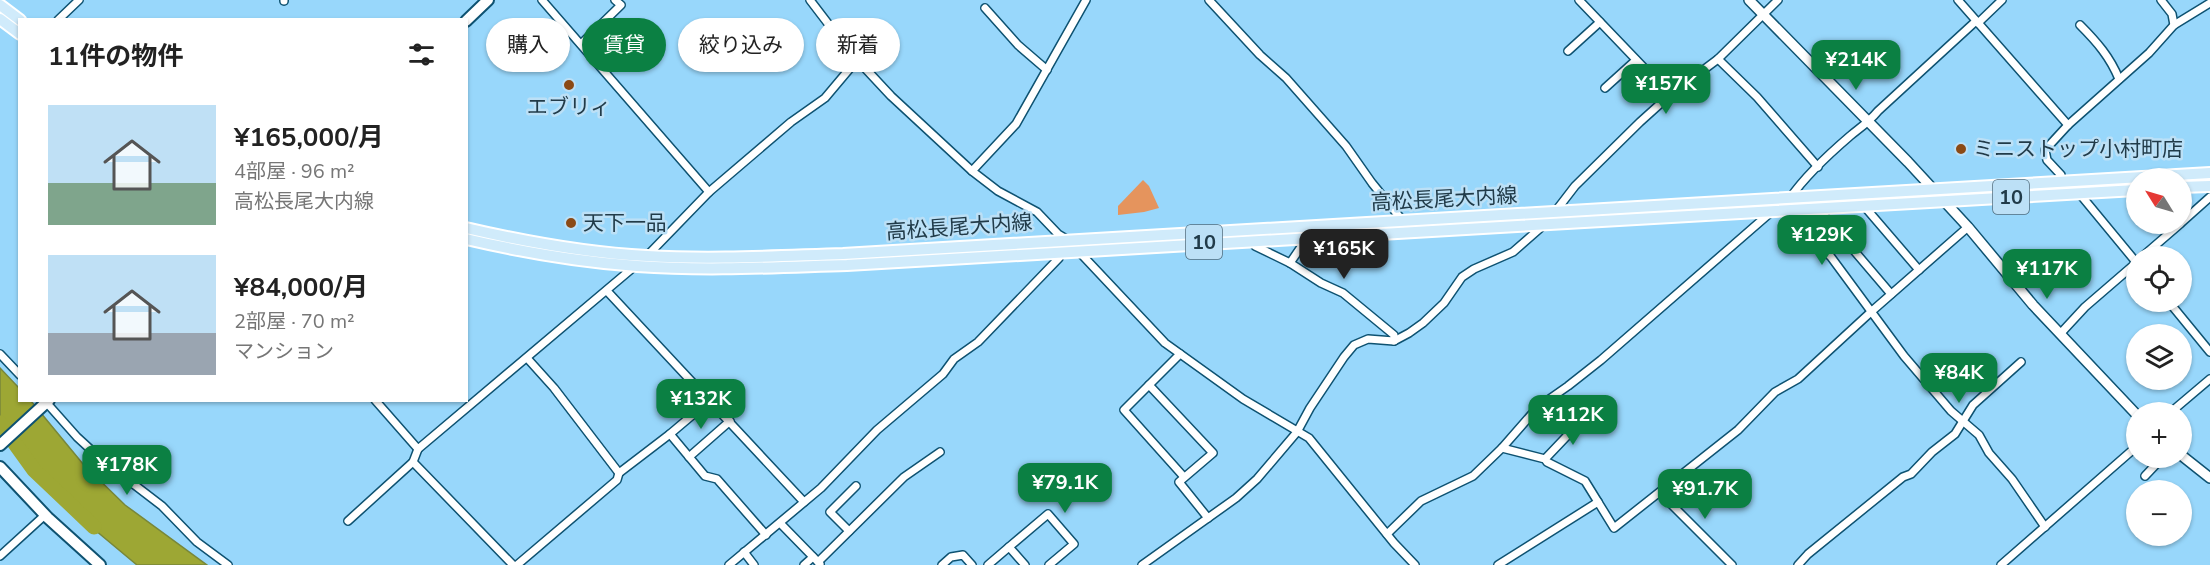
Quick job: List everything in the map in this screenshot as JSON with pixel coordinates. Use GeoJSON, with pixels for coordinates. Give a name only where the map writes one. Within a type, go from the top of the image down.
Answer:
{"type":"FeatureCollection","features":[{"type":"Feature","properties":{"kind":"main road"},"geometry":{"type":"LineString","coordinates":[[468,19],[488,0]]}},
{"type":"Feature","properties":{"kind":"main road"},"geometry":{"type":"LineString","coordinates":[[0,5],[18,18]]}},
{"type":"Feature","properties":{"kind":"main road"},"geometry":{"type":"LineString","coordinates":[[0,20],[18,33]]}},
{"type":"Feature","properties":{"kind":"main road","name":"高松長尾大内線"},"geometry":{"type":"LineString","coordinates":[[468,228],[520,240],[594,252],[647,256],[821,260],[1060,252],[1944,201],[2210,173]]}},
{"type":"Feature","properties":{"kind":"main road"},"geometry":{"type":"LineString","coordinates":[[2192,187],[2210,186]]}},
{"type":"Feature","properties":{"kind":"main road","name":"高松長尾大内線"},"geometry":{"type":"LineString","coordinates":[[468,239],[518,250],[635,266],[737,269],[1068,240],[1933,189],[2063,188],[2079,193],[2126,191]]}},
{"type":"Feature","properties":{"kind":"main road"},"geometry":{"type":"LineString","coordinates":[[0,445],[46,402]]}},
{"type":"Feature","properties":{"kind":"main road"},"geometry":{"type":"LineString","coordinates":[[0,467],[97,564]]}},
{"type":"Feature","properties":{"kind":"street"},"geometry":{"type":"LineString","coordinates":[[60,18],[79,0]]}},
{"type":"Feature","properties":{"kind":"street"},"geometry":{"type":"LineString","coordinates":[[542,0],[709,192]]}},
{"type":"Feature","properties":{"kind":"street"},"geometry":{"type":"LineString","coordinates":[[581,44],[621,5],[615,0]]}},
{"type":"Feature","properties":{"kind":"street"},"geometry":{"type":"LineString","coordinates":[[810,0],[824,18]]}},
{"type":"Feature","properties":{"kind":"street"},"geometry":{"type":"LineString","coordinates":[[972,171],[1016,124],[1086,0]]}},
{"type":"Feature","properties":{"kind":"street"},"geometry":{"type":"LineString","coordinates":[[1209,0],[1260,55],[1286,78],[1346,146],[1372,183],[1412,231]]}},
{"type":"Feature","properties":{"kind":"street"},"geometry":{"type":"LineString","coordinates":[[1579,0],[1670,96]]}},
{"type":"Feature","properties":{"kind":"street"},"geometry":{"type":"LineString","coordinates":[[1749,0],[1933,189],[2033,305],[2126,403]]}},
{"type":"Feature","properties":{"kind":"street"},"geometry":{"type":"LineString","coordinates":[[1147,564],[1236,498],[1257,479],[1297,432],[1310,408],[1354,345],[1368,339],[1394,341],[1423,323],[1444,303],[1462,277],[1474,269],[1514,252],[1546,224],[1575,186],[1640,122],[1718,58],[1778,0]]}},
{"type":"Feature","properties":{"kind":"street"},"geometry":{"type":"LineString","coordinates":[[1958,0],[2068,125]]}},
{"type":"Feature","properties":{"kind":"street"},"geometry":{"type":"LineString","coordinates":[[1790,198],[1801,184],[1851,135],[1868,124],[1878,111],[2002,0]]}},
{"type":"Feature","properties":{"kind":"street"},"geometry":{"type":"LineString","coordinates":[[2161,0],[2172,14],[2174,25]]}},
{"type":"Feature","properties":{"kind":"street"},"geometry":{"type":"LineString","coordinates":[[2063,188],[2061,175],[2047,160],[2045,150],[2068,125],[2149,53],[2174,25],[2210,3]]}},
{"type":"Feature","properties":{"kind":"street"},"geometry":{"type":"LineString","coordinates":[[986,8],[1018,45],[1047,70]]}},
{"type":"Feature","properties":{"kind":"street"},"geometry":{"type":"LineString","coordinates":[[1568,51],[1600,22]]}},
{"type":"Feature","properties":{"kind":"street"},"geometry":{"type":"LineString","coordinates":[[2080,25],[2103,48],[2113,63],[2119,79]]}},
{"type":"Feature","properties":{"kind":"street"},"geometry":{"type":"LineString","coordinates":[[1718,58],[1757,97],[1818,167]]}},
{"type":"Feature","properties":{"kind":"street"},"geometry":{"type":"LineString","coordinates":[[1605,88],[1636,60]]}},
{"type":"Feature","properties":{"kind":"street"},"geometry":{"type":"LineString","coordinates":[[348,521],[413,462],[418,449],[647,256],[709,192],[791,122],[825,98],[847,72]]}},
{"type":"Feature","properties":{"kind":"street"},"geometry":{"type":"LineString","coordinates":[[868,72],[972,171],[998,191],[1036,212],[1058,234],[1068,240],[1165,343],[1243,399],[1309,438],[1415,565]]}},
{"type":"Feature","properties":{"kind":"street"},"geometry":{"type":"LineString","coordinates":[[2079,193],[2126,250]]}},
{"type":"Feature","properties":{"kind":"street"},"geometry":{"type":"LineString","coordinates":[[2192,213],[2210,197]]}},
{"type":"Feature","properties":{"kind":"street"},"geometry":{"type":"LineString","coordinates":[[1863,204],[1919,270]]}},
{"type":"Feature","properties":{"kind":"street"},"geometry":{"type":"LineString","coordinates":[[1785,209],[1831,257],[1904,356],[1951,411],[1979,435],[1989,453],[2012,479],[2045,527]]}},
{"type":"Feature","properties":{"kind":"street"},"geometry":{"type":"LineString","coordinates":[[1387,534],[1421,501],[1473,476],[1502,448],[1538,406],[1568,386],[1600,360],[1772,210]]}},
{"type":"Feature","properties":{"kind":"street"},"geometry":{"type":"LineString","coordinates":[[1822,213],[1891,294]]}},
{"type":"Feature","properties":{"kind":"street"},"geometry":{"type":"LineString","coordinates":[[1502,448],[1545,459],[1585,481],[1614,528],[1738,430],[1775,392],[1798,379],[1968,227]]}},
{"type":"Feature","properties":{"kind":"street"},"geometry":{"type":"LineString","coordinates":[[2155,246],[2168,234]]}},
{"type":"Feature","properties":{"kind":"street"},"geometry":{"type":"LineString","coordinates":[[1290,263],[1303,244],[1304,237]]}},
{"type":"Feature","properties":{"kind":"street"},"geometry":{"type":"LineString","coordinates":[[1254,240],[1255,246],[1343,293],[1394,335],[1394,341]]}},
{"type":"Feature","properties":{"kind":"street"},"geometry":{"type":"LineString","coordinates":[[729,565],[821,488],[877,430],[944,374],[954,359],[978,342],[1059,258],[1060,252]]}},
{"type":"Feature","properties":{"kind":"street"},"geometry":{"type":"LineString","coordinates":[[2060,334],[2085,307],[2126,271]]}},
{"type":"Feature","properties":{"kind":"street"},"geometry":{"type":"LineString","coordinates":[[607,291],[804,502]]}},
{"type":"Feature","properties":{"kind":"street"},"geometry":{"type":"LineString","coordinates":[[2177,312],[2210,352]]}},
{"type":"Feature","properties":{"kind":"street"},"geometry":{"type":"LineString","coordinates":[[0,354],[18,373]]}},
{"type":"Feature","properties":{"kind":"street"},"geometry":{"type":"LineString","coordinates":[[1180,354],[1124,410],[1184,477]]}},
{"type":"Feature","properties":{"kind":"street"},"geometry":{"type":"LineString","coordinates":[[527,358],[554,388],[619,473]]}},
{"type":"Feature","properties":{"kind":"street"},"geometry":{"type":"LineString","coordinates":[[1798,565],[1808,554],[1904,477],[1911,474],[1932,452],[1955,434],[1973,405],[2021,362]]}},
{"type":"Feature","properties":{"kind":"street"},"geometry":{"type":"LineString","coordinates":[[2183,402],[2210,379]]}},
{"type":"Feature","properties":{"kind":"street"},"geometry":{"type":"LineString","coordinates":[[1149,385],[1213,453],[1179,482],[1208,518]]}},
{"type":"Feature","properties":{"kind":"street"},"geometry":{"type":"LineString","coordinates":[[413,462],[515,565],[617,480],[619,473],[709,401]]}},
{"type":"Feature","properties":{"kind":"street"},"geometry":{"type":"LineString","coordinates":[[46,402],[77,437],[102,460],[162,506],[197,542],[228,565]]}},
{"type":"Feature","properties":{"kind":"street"},"geometry":{"type":"LineString","coordinates":[[377,402],[418,449]]}},
{"type":"Feature","properties":{"kind":"street"},"geometry":{"type":"LineString","coordinates":[[1545,459],[1584,418]]}},
{"type":"Feature","properties":{"kind":"street"},"geometry":{"type":"LineString","coordinates":[[689,457],[730,421]]}},
{"type":"Feature","properties":{"kind":"street"},"geometry":{"type":"LineString","coordinates":[[670,434],[705,476],[717,478],[765,535]]}},
{"type":"Feature","properties":{"kind":"street"},"geometry":{"type":"LineString","coordinates":[[804,565],[817,561],[904,477],[940,452]]}},
{"type":"Feature","properties":{"kind":"street"},"geometry":{"type":"LineString","coordinates":[[2001,565],[2126,456]]}},
{"type":"Feature","properties":{"kind":"street"},"geometry":{"type":"LineString","coordinates":[[2192,464],[2210,478]]}},
{"type":"Feature","properties":{"kind":"street"},"geometry":{"type":"LineString","coordinates":[[2145,476],[2153,468]]}},
{"type":"Feature","properties":{"kind":"street"},"geometry":{"type":"LineString","coordinates":[[849,531],[830,512],[856,486]]}},
{"type":"Feature","properties":{"kind":"street"},"geometry":{"type":"LineString","coordinates":[[1660,493],[1732,565]]}},
{"type":"Feature","properties":{"kind":"street"},"geometry":{"type":"LineString","coordinates":[[1498,565],[1598,502]]}},
{"type":"Feature","properties":{"kind":"street"},"geometry":{"type":"LineString","coordinates":[[0,556],[45,514]]}},
{"type":"Feature","properties":{"kind":"street"},"geometry":{"type":"LineString","coordinates":[[988,565],[1048,514],[1074,544],[1049,565]]}},
{"type":"Feature","properties":{"kind":"street"},"geometry":{"type":"LineString","coordinates":[[780,523],[817,561]]}},
{"type":"Feature","properties":{"kind":"street"},"geometry":{"type":"LineString","coordinates":[[1009,547],[1025,565]]}},
{"type":"Feature","properties":{"kind":"street"},"geometry":{"type":"LineString","coordinates":[[744,552],[754,565]]}},
{"type":"Feature","properties":{"kind":"street"},"geometry":{"type":"LineString","coordinates":[[942,565],[951,557],[963,555],[972,565]]}},
{"type":"Feature","properties":{"kind":"shaded area"},"geometry":{"type":"Polygon","coordinates":[[[1143,180],[1149,186],[1159,208],[1118,215],[1118,206],[1143,180]]]}},
{"type":"Feature","properties":{"kind":"shaded area"},"geometry":{"type":"Polygon","coordinates":[[[0,368],[18,387],[18,402],[32,402],[83,464],[125,505],[207,565],[137,565],[95,530],[0,434],[0,368]]]}},
{"type":"Feature","properties":{"kind":"waterway"},"geometry":{"type":"LineString","coordinates":[[0,423],[34,470],[94,527]]}},
{"type":"Feature","properties":{"kind":"place","name":"エブリィ"},"geometry":{"type":"Point","coordinates":[569,85]}},
{"type":"Feature","properties":{"kind":"place","name":"ミニストップ小村町店"},"geometry":{"type":"Point","coordinates":[1961,149]}},
{"type":"Feature","properties":{"kind":"place","name":"天下一品"},"geometry":{"type":"Point","coordinates":[571,223]}}]}
